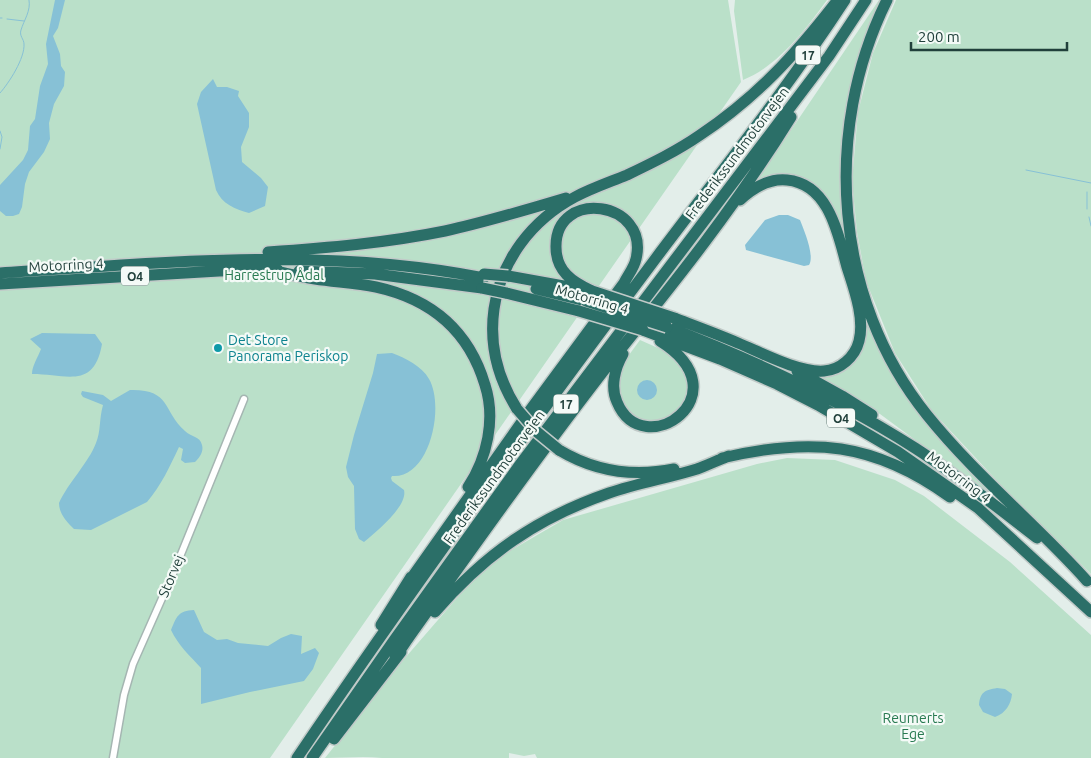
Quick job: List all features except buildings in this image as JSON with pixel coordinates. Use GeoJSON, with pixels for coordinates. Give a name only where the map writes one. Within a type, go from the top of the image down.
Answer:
{"type":"FeatureCollection","features":[{"type":"Feature","properties":{"kind":"highway"},"geometry":{"type":"LineString","coordinates":[[152,263],[202,256],[346,246],[412,237],[492,220],[589,190],[626,175],[677,150],[732,112],[762,87],[791,58],[838,0]]}},
{"type":"Feature","properties":{"kind":"highway","name":"Frederikssundmotorvejen"},"geometry":{"type":"LineString","coordinates":[[297,758],[510,455],[769,109],[845,0]]}},
{"type":"Feature","properties":{"kind":"highway","name":"Frederikssundmotorvejen"},"geometry":{"type":"LineString","coordinates":[[312,758],[516,471],[829,56],[866,0]]}},
{"type":"Feature","properties":{"kind":"highway"},"geometry":{"type":"LineString","coordinates":[[887,0],[871,36],[862,65],[849,123],[846,151],[845,181],[851,242],[867,303],[890,358],[925,413],[976,471],[1061,552],[1089,583]]}},
{"type":"Feature","properties":{"kind":"highway"},"geometry":{"type":"LineString","coordinates":[[665,330],[674,350],[685,361],[692,375],[693,384],[690,402],[680,417],[662,426],[652,427],[633,422],[624,414],[615,399],[613,388],[618,362],[776,142],[829,56]]}},
{"type":"Feature","properties":{"kind":"highway"},"geometry":{"type":"LineString","coordinates":[[319,758],[395,658],[511,495],[613,360],[639,332],[665,330],[767,356],[805,369],[822,371],[842,365],[852,355],[857,347],[860,331],[857,305],[840,242],[830,214],[820,196],[806,186],[791,180],[774,180],[762,184],[746,195],[709,236]]}},
{"type":"Feature","properties":{"kind":"highway"},"geometry":{"type":"LineString","coordinates":[[589,190],[555,209],[532,229],[512,255],[498,286],[493,317],[494,351],[503,382],[517,409],[537,432],[559,450],[585,463],[605,469],[627,472],[667,470],[729,456],[792,446],[838,448],[887,461],[914,474],[1004,533]]}},
{"type":"Feature","properties":{"kind":"highway"},"geometry":{"type":"LineString","coordinates":[[353,676],[388,613],[408,583],[531,409],[624,283],[636,259],[637,247],[631,226],[623,217],[612,210],[590,207],[581,210],[572,215],[558,233],[556,254],[559,264],[586,301]]}},
{"type":"Feature","properties":{"kind":"highway","name":"Motorring 4"},"geometry":{"type":"LineString","coordinates":[[0,273],[152,263],[270,259],[375,263],[470,275],[483,280]]}},
{"type":"Feature","properties":{"kind":"highway"},"geometry":{"type":"LineString","coordinates":[[270,270],[314,279],[376,287],[416,300],[448,322],[461,335],[481,370],[487,390],[489,428],[481,461],[472,480],[421,559],[408,583]]}},
{"type":"Feature","properties":{"kind":"highway","name":"Motorring 4"},"geometry":{"type":"LineString","coordinates":[[0,284],[200,272],[270,270],[483,280],[586,301],[724,349],[781,374],[824,396],[914,448],[952,473],[997,507],[1089,583]]}},
{"type":"Feature","properties":{"kind":"highway"},"geometry":{"type":"LineString","coordinates":[[507,284],[586,301]]}},
{"type":"Feature","properties":{"kind":"highway","name":"Motorring 4"},"geometry":{"type":"LineString","coordinates":[[586,301],[639,332]]}},
{"type":"Feature","properties":{"kind":"highway","name":"Motorring 4"},"geometry":{"type":"LineString","coordinates":[[665,330],[720,359],[777,384],[866,432],[945,483],[978,508],[1091,612]]}},
{"type":"Feature","properties":{"kind":"highway"},"geometry":{"type":"LineString","coordinates":[[767,356],[856,404],[886,424],[914,448]]}},
{"type":"Feature","properties":{"kind":"highway"},"geometry":{"type":"LineString","coordinates":[[395,658],[467,577],[490,556],[532,527],[574,506],[610,493],[697,468],[729,456]]}},
{"type":"Feature","properties":{"kind":"street","name":"Storvej"},"geometry":{"type":"LineString","coordinates":[[113,758],[124,695],[133,664],[175,569],[244,398]]}},
{"type":"Feature","properties":{"kind":"green space","name":"Harrestrup Ådal"},"geometry":{"type":"Polygon","coordinates":[[[0,0],[728,0],[741,82],[270,758],[0,758],[0,0]]]}},
{"type":"Feature","properties":{"kind":"green space"},"geometry":{"type":"Polygon","coordinates":[[[735,0],[827,0],[790,46],[768,66],[743,80],[734,11],[735,0]]]}},
{"type":"Feature","properties":{"kind":"green space"},"geometry":{"type":"Polygon","coordinates":[[[879,0],[858,56],[843,131],[842,161],[866,313],[963,463],[1002,504],[880,414],[813,375],[840,372],[859,355],[865,328],[841,230],[813,185],[794,176],[776,175],[758,179],[879,0]]]}},
{"type":"Feature","properties":{"kind":"green space"},"geometry":{"type":"Polygon","coordinates":[[[896,0],[1091,0],[1091,574],[1013,498],[932,411],[895,353],[866,281],[857,232],[852,181],[858,112],[873,53],[896,0]]]}},
{"type":"Feature","properties":{"kind":"green space"},"geometry":{"type":"Polygon","coordinates":[[[640,340],[667,352],[684,368],[687,377],[687,399],[680,411],[656,422],[645,422],[630,415],[618,391],[618,381],[626,359],[640,340]]]}},
{"type":"Feature","properties":{"kind":"green space","name":"Reumerts Ege"},"geometry":{"type":"Polygon","coordinates":[[[787,458],[835,460],[895,480],[924,496],[1010,562],[1091,635],[1091,758],[537,758],[535,754],[524,756],[509,753],[509,758],[325,758],[405,658],[470,583],[501,556],[563,520],[757,464],[787,458]]]}},
{"type":"Feature","properties":{"kind":"water"},"geometry":{"type":"Polygon","coordinates":[[[55,0],[65,0],[58,28],[53,36],[60,54],[61,66],[65,72],[64,86],[54,104],[49,123],[50,139],[44,152],[29,172],[19,214],[6,216],[0,211],[0,185],[23,160],[28,150],[30,126],[35,119],[40,86],[48,64],[46,44],[55,0]]]}},
{"type":"Feature","properties":{"kind":"water"},"geometry":{"type":"Polygon","coordinates":[[[213,79],[217,87],[227,87],[239,91],[238,96],[249,113],[249,127],[241,147],[242,162],[261,178],[268,187],[265,206],[249,213],[230,205],[222,199],[216,190],[197,104],[201,92],[213,79]]]}},
{"type":"Feature","properties":{"kind":"water"},"geometry":{"type":"Polygon","coordinates":[[[779,215],[788,215],[800,220],[810,249],[809,265],[804,266],[746,250],[745,245],[765,220],[779,215]]]}},
{"type":"Feature","properties":{"kind":"water"},"geometry":{"type":"Polygon","coordinates":[[[42,333],[95,334],[102,344],[98,358],[92,368],[85,374],[77,376],[32,374],[41,349],[30,339],[42,333]]]}},
{"type":"Feature","properties":{"kind":"water"},"geometry":{"type":"Polygon","coordinates":[[[392,353],[418,366],[426,374],[434,391],[434,422],[431,439],[425,454],[416,466],[405,474],[392,476],[391,478],[392,481],[404,490],[401,503],[390,518],[364,542],[359,539],[355,529],[354,486],[348,477],[346,467],[377,354],[392,353]]]}},
{"type":"Feature","properties":{"kind":"water"},"geometry":{"type":"Polygon","coordinates":[[[643,380],[651,380],[657,386],[657,394],[651,400],[643,400],[637,394],[637,386],[643,380]]]}},
{"type":"Feature","properties":{"kind":"water"},"geometry":{"type":"Polygon","coordinates":[[[130,390],[153,393],[159,397],[185,431],[201,442],[202,452],[200,457],[195,462],[185,463],[181,460],[183,449],[179,447],[161,483],[147,502],[91,530],[74,529],[66,521],[59,503],[93,450],[99,434],[103,405],[83,397],[82,391],[103,395],[111,401],[130,390]]]}},
{"type":"Feature","properties":{"kind":"water"},"geometry":{"type":"Polygon","coordinates":[[[194,610],[204,632],[217,640],[227,639],[238,643],[268,646],[291,634],[302,636],[301,654],[315,648],[319,653],[313,669],[304,681],[201,704],[201,668],[171,630],[181,613],[194,610]]]}},
{"type":"Feature","properties":{"kind":"water"},"geometry":{"type":"Polygon","coordinates":[[[997,688],[1005,689],[1012,694],[1007,708],[995,717],[983,712],[979,705],[984,692],[997,688]]]}},
{"type":"Feature","properties":{"kind":"waterway"},"geometry":{"type":"LineString","coordinates":[[0,93],[12,77],[24,50],[21,32],[28,12],[29,0]]}},
{"type":"Feature","properties":{"kind":"waterway"},"geometry":{"type":"LineString","coordinates":[[7,19],[24,21]]}},
{"type":"Feature","properties":{"kind":"waterway"},"geometry":{"type":"LineString","coordinates":[[0,131],[2,137],[0,149]]}},
{"type":"Feature","properties":{"kind":"waterway"},"geometry":{"type":"LineString","coordinates":[[1026,170],[1091,183]]}},
{"type":"Feature","properties":{"kind":"waterway"},"geometry":{"type":"LineString","coordinates":[[1087,192],[1087,209]]}},
{"type":"Feature","properties":{"kind":"waterway"},"geometry":{"type":"LineString","coordinates":[[1089,217],[1091,226]]}},
{"type":"Feature","properties":{"kind":"place","name":"Det Store Panorama Periskop"},"geometry":{"type":"Point","coordinates":[218,348]}}]}
